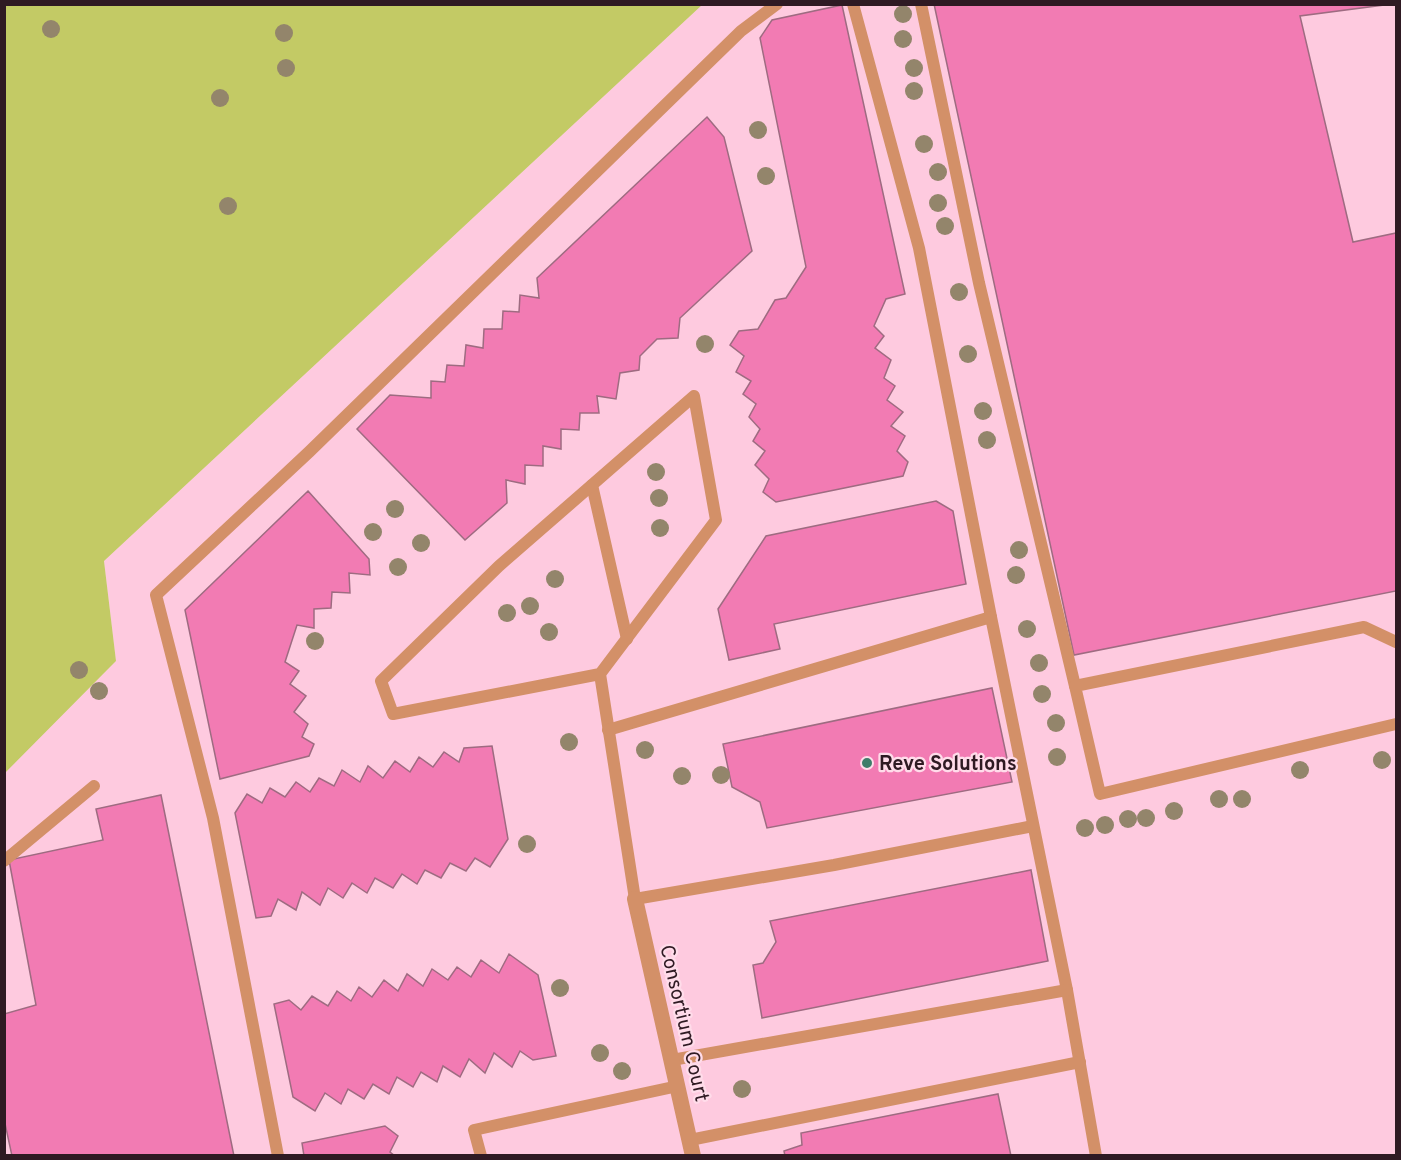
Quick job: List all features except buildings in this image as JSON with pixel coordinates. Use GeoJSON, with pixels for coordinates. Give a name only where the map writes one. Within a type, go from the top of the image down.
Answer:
{"type":"FeatureCollection","features":[{"type":"Feature","properties":{"kind":"street","name":"Consortium Court"},"geometry":{"type":"LineString","coordinates":[[635,899],[691,1148]]}},
{"type":"Feature","properties":{"kind":"lane"},"geometry":{"type":"LineString","coordinates":[[278,1155],[213,818],[156,595],[309,452],[741,31],[777,4]]}},
{"type":"Feature","properties":{"kind":"lane"},"geometry":{"type":"LineString","coordinates":[[853,4],[920,248],[991,617],[1067,990],[1096,1155]]}},
{"type":"Feature","properties":{"kind":"lane"},"geometry":{"type":"LineString","coordinates":[[921,4],[979,283],[1100,794],[1396,724]]}},
{"type":"Feature","properties":{"kind":"lane"},"geometry":{"type":"LineString","coordinates":[[694,396],[716,520],[600,674],[393,714],[381,681],[498,566],[592,485],[694,396]]}},
{"type":"Feature","properties":{"kind":"lane"},"geometry":{"type":"LineString","coordinates":[[592,485],[627,639]]}},
{"type":"Feature","properties":{"kind":"lane"},"geometry":{"type":"LineString","coordinates":[[608,730],[991,617]]}},
{"type":"Feature","properties":{"kind":"lane"},"geometry":{"type":"LineString","coordinates":[[1075,686],[1364,627],[1396,642]]}},
{"type":"Feature","properties":{"kind":"lane"},"geometry":{"type":"LineString","coordinates":[[600,674],[635,899],[834,865],[1034,826]]}},
{"type":"Feature","properties":{"kind":"lane"},"geometry":{"type":"LineString","coordinates":[[4,861],[94,786]]}},
{"type":"Feature","properties":{"kind":"lane"},"geometry":{"type":"LineString","coordinates":[[672,1060],[1067,990]]}},
{"type":"Feature","properties":{"kind":"lane"},"geometry":{"type":"LineString","coordinates":[[691,1148],[1080,1062]]}},
{"type":"Feature","properties":{"kind":"lane"},"geometry":{"type":"LineString","coordinates":[[481,1155],[474,1131],[678,1086]]}},
{"type":"Feature","properties":{"kind":"shaded area"},"geometry":{"type":"Polygon","coordinates":[[[702,5],[1396,5],[1396,1155],[5,1156],[5,773],[116,661],[104,561],[702,5]]]}},
{"type":"Feature","properties":{"kind":"green space"},"geometry":{"type":"Polygon","coordinates":[[[5,4],[702,5],[104,561],[116,661],[5,773],[5,4]]]}},
{"type":"Feature","properties":{"kind":"place","name":"Reve Solutions"},"geometry":{"type":"Point","coordinates":[867,763]}}]}
